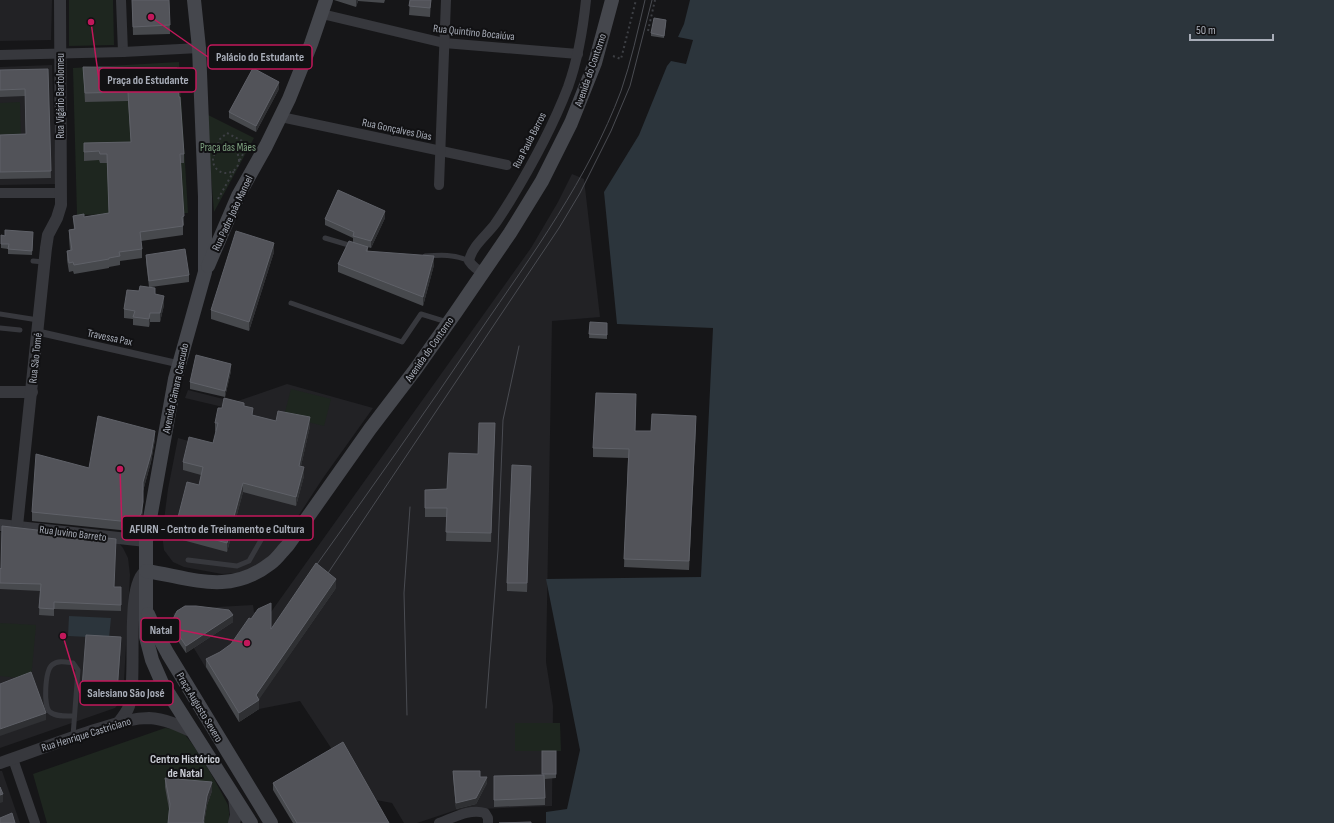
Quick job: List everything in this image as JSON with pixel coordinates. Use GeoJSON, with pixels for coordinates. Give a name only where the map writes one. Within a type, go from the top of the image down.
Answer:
{"type":"FeatureCollection","features":[{"type":"Feature","properties":{"kind":"main road","name":"Avenida Câmara Cascudo"},"geometry":{"type":"LineString","coordinates":[[146,608],[146,541],[173,390],[205,272],[205,197],[199,48],[194,0]]}},
{"type":"Feature","properties":{"kind":"main road","name":"Rua Padre João Manoel"},"geometry":{"type":"LineString","coordinates":[[205,272],[238,196],[281,117],[300,73],[326,0]]}},
{"type":"Feature","properties":{"kind":"main road","name":"Avenida do Contorno"},"geometry":{"type":"LineString","coordinates":[[146,571],[195,580],[228,583],[256,573],[272,563],[288,545],[300,526],[448,323],[510,233],[542,181],[571,123],[595,63],[612,0]]}},
{"type":"Feature","properties":{"kind":"main road","name":"Praça Augusto Severo"},"geometry":{"type":"LineString","coordinates":[[146,608],[146,637],[152,660],[162,683],[251,823]]}},
{"type":"Feature","properties":{"kind":"main road","name":"Praça Augusto Severo"},"geometry":{"type":"LineString","coordinates":[[146,608],[156,632],[168,654],[271,823]]}},
{"type":"Feature","properties":{"kind":"street","name":"Rua Vigário Bartolomeu"},"geometry":{"type":"LineString","coordinates":[[60,0],[61,193]]}},
{"type":"Feature","properties":{"kind":"street"},"geometry":{"type":"LineString","coordinates":[[121,0],[123,52]]}},
{"type":"Feature","properties":{"kind":"street"},"geometry":{"type":"LineString","coordinates":[[439,185],[446,0]]}},
{"type":"Feature","properties":{"kind":"street","name":"Rua Paula Barros"},"geometry":{"type":"LineString","coordinates":[[469,261],[473,251],[495,224],[510,201],[540,148],[568,86],[578,54],[586,0]]}},
{"type":"Feature","properties":{"kind":"street","name":"Rua Quintino Bocaiúva"},"geometry":{"type":"LineString","coordinates":[[322,14],[444,43],[578,54]]}},
{"type":"Feature","properties":{"kind":"street"},"geometry":{"type":"LineString","coordinates":[[0,56],[199,48]]}},
{"type":"Feature","properties":{"kind":"street","name":"Rua Gonçalves Dias"},"geometry":{"type":"LineString","coordinates":[[281,117],[507,165]]}},
{"type":"Feature","properties":{"kind":"street"},"geometry":{"type":"LineString","coordinates":[[0,193],[61,193]]}},
{"type":"Feature","properties":{"kind":"street","name":"Rua São Tomé"},"geometry":{"type":"LineString","coordinates":[[17,526],[38,326],[39,262],[48,235],[57,218],[61,204],[61,193]]}},
{"type":"Feature","properties":{"kind":"street"},"geometry":{"type":"LineString","coordinates":[[469,261],[478,270],[483,272]]}},
{"type":"Feature","properties":{"kind":"street","name":"Travessa Pax"},"geometry":{"type":"LineString","coordinates":[[38,326],[179,364]]}},
{"type":"Feature","properties":{"kind":"street"},"geometry":{"type":"LineString","coordinates":[[0,392],[32,392]]}},
{"type":"Feature","properties":{"kind":"street","name":"Rua Juvino Barreto"},"geometry":{"type":"LineString","coordinates":[[0,525],[146,541]]}},
{"type":"Feature","properties":{"kind":"street"},"geometry":{"type":"LineString","coordinates":[[119,722],[129,706],[131,696],[133,674],[134,602],[138,579],[141,574],[146,571]]}},
{"type":"Feature","properties":{"kind":"street","name":"Rua Henrique Castriciano"},"geometry":{"type":"LineString","coordinates":[[0,763],[73,736],[119,722],[135,719],[158,720],[175,724],[195,734]]}},
{"type":"Feature","properties":{"kind":"street"},"geometry":{"type":"LineString","coordinates":[[13,759],[36,823]]}},
{"type":"Feature","properties":{"kind":"street","name":"Praça Augusto Severo"},"geometry":{"type":"LineString","coordinates":[[234,796],[236,816],[234,823]]}},
{"type":"Feature","properties":{"kind":"street"},"geometry":{"type":"LineString","coordinates":[[438,823],[471,811],[485,813],[488,818],[488,823]]}},
{"type":"Feature","properties":{"kind":"lane"},"geometry":{"type":"LineString","coordinates":[[325,238],[359,248]]}},
{"type":"Feature","properties":{"kind":"lane"},"geometry":{"type":"LineString","coordinates":[[419,256],[461,257],[469,261]]}},
{"type":"Feature","properties":{"kind":"lane"},"geometry":{"type":"LineString","coordinates":[[291,304],[402,342],[421,314],[448,323]]}},
{"type":"Feature","properties":{"kind":"lane"},"geometry":{"type":"LineString","coordinates":[[0,314],[38,326]]}},
{"type":"Feature","properties":{"kind":"lane"},"geometry":{"type":"LineString","coordinates":[[0,328],[20,330]]}},
{"type":"Feature","properties":{"kind":"lane"},"geometry":{"type":"LineString","coordinates":[[188,560],[237,566],[250,561],[273,519],[276,518],[292,522],[300,526]]}},
{"type":"Feature","properties":{"kind":"lane"},"geometry":{"type":"LineString","coordinates":[[73,736],[78,670],[73,663],[59,662],[51,666],[47,675],[47,709],[56,715],[74,716]]}},
{"type":"Feature","properties":{"kind":"path"},"geometry":{"type":"LineString","coordinates":[[613,56],[621,59],[636,0]]}},
{"type":"Feature","properties":{"kind":"path"},"geometry":{"type":"LineString","coordinates":[[648,31],[655,0]]}},
{"type":"Feature","properties":{"kind":"path"},"geometry":{"type":"LineString","coordinates":[[213,170],[212,162],[214,154],[220,139],[227,133],[248,144],[217,201],[216,193]]}},
{"type":"Feature","properties":{"kind":"path"},"geometry":{"type":"LineString","coordinates":[[214,154],[220,147],[230,147],[237,152],[239,161]]}},
{"type":"Feature","properties":{"kind":"path"},"geometry":{"type":"LineString","coordinates":[[212,162],[216,169],[223,173],[232,172],[235,169]]}},
{"type":"Feature","properties":{"kind":"shaded area"},"geometry":{"type":"Polygon","coordinates":[[[0,0],[52,0],[51,40],[0,41],[0,0]]]}},
{"type":"Feature","properties":{"kind":"shaded area"},"geometry":{"type":"Polygon","coordinates":[[[690,0],[1334,0],[1334,823],[546,823],[546,812],[567,809],[580,750],[546,579],[701,577],[713,328],[617,324],[604,192],[639,135],[667,66],[671,61],[686,64],[693,40],[678,37],[684,24],[690,0]]]}},
{"type":"Feature","properties":{"kind":"shaded area"},"geometry":{"type":"Polygon","coordinates":[[[52,65],[56,184],[0,185],[0,67],[52,65]]]}},
{"type":"Feature","properties":{"kind":"shaded area"},"geometry":{"type":"Polygon","coordinates":[[[572,174],[584,179],[600,317],[552,321],[546,662],[553,706],[552,806],[456,810],[417,823],[404,823],[392,803],[371,799],[335,754],[300,701],[259,709],[239,722],[173,614],[181,609],[253,605],[254,612],[265,615],[271,612],[531,248],[558,202],[572,174]]]}},
{"type":"Feature","properties":{"kind":"shaded area"},"geometry":{"type":"Polygon","coordinates":[[[287,384],[373,408],[323,478],[280,544],[265,562],[238,573],[222,574],[184,567],[173,562],[164,550],[163,528],[168,489],[178,438],[248,458],[244,412],[185,398],[188,390],[235,402],[287,384]]]}},
{"type":"Feature","properties":{"kind":"shaded area"},"geometry":{"type":"Polygon","coordinates":[[[0,532],[116,540],[123,548],[128,558],[130,575],[123,698],[115,708],[0,748],[0,532]]]}},
{"type":"Feature","properties":{"kind":"shaded area"},"geometry":{"type":"Polygon","coordinates":[[[69,616],[111,618],[109,638],[68,636],[69,616]]]}},
{"type":"Feature","properties":{"kind":"shaded area"},"geometry":{"type":"Polygon","coordinates":[[[0,771],[2,771],[20,823],[0,823],[0,771]]]}},
{"type":"Feature","properties":{"kind":"green space"},"geometry":{"type":"Polygon","coordinates":[[[69,0],[113,0],[114,45],[69,46],[69,0]]]}},
{"type":"Feature","properties":{"kind":"green space"},"geometry":{"type":"Polygon","coordinates":[[[179,62],[188,213],[77,215],[73,68],[179,62]]]}},
{"type":"Feature","properties":{"kind":"green space"},"geometry":{"type":"Polygon","coordinates":[[[20,102],[21,138],[0,138],[0,103],[20,102]]]}},
{"type":"Feature","properties":{"kind":"green space","name":"Praça das Mães"},"geometry":{"type":"Polygon","coordinates":[[[206,114],[254,138],[214,212],[206,114]]]}},
{"type":"Feature","properties":{"kind":"green space"},"geometry":{"type":"Polygon","coordinates":[[[291,389],[331,399],[324,426],[284,416],[291,389]]]}},
{"type":"Feature","properties":{"kind":"green space"},"geometry":{"type":"Polygon","coordinates":[[[0,623],[36,625],[31,679],[0,676],[0,623]]]}},
{"type":"Feature","properties":{"kind":"green space"},"geometry":{"type":"Polygon","coordinates":[[[515,723],[560,723],[561,751],[515,751],[515,723]]]}},
{"type":"Feature","properties":{"kind":"green space"},"geometry":{"type":"Polygon","coordinates":[[[165,728],[181,731],[199,754],[228,805],[229,823],[47,823],[33,774],[165,728]]]}},
{"type":"Feature","properties":{"kind":"building"},"geometry":{"type":"Polygon","coordinates":[[[132,0],[169,0],[170,25],[133,27],[132,0]]]}},
{"type":"Feature","properties":{"kind":"building"},"geometry":{"type":"Polygon","coordinates":[[[410,0],[431,0],[430,8],[409,6],[410,0]]]}},
{"type":"Feature","properties":{"kind":"building"},"geometry":{"type":"Polygon","coordinates":[[[654,18],[666,20],[664,36],[651,33],[654,18]]]}},
{"type":"Feature","properties":{"kind":"building"},"geometry":{"type":"Polygon","coordinates":[[[83,67],[177,68],[184,154],[180,154],[184,216],[182,217],[183,226],[140,232],[142,249],[119,252],[120,256],[74,265],[73,262],[69,263],[67,251],[72,250],[69,230],[75,229],[73,216],[84,214],[84,217],[109,213],[107,154],[100,154],[99,151],[84,152],[84,143],[131,142],[128,92],[85,93],[83,67]]]}},
{"type":"Feature","properties":{"kind":"building"},"geometry":{"type":"Polygon","coordinates":[[[253,68],[279,82],[256,126],[229,112],[253,68]]]}},
{"type":"Feature","properties":{"kind":"building"},"geometry":{"type":"Polygon","coordinates":[[[48,69],[51,171],[0,172],[0,135],[26,134],[25,89],[0,90],[0,70],[48,69]]]}},
{"type":"Feature","properties":{"kind":"building"},"geometry":{"type":"Polygon","coordinates":[[[338,190],[385,211],[371,241],[353,236],[354,232],[325,219],[338,190]]]}},
{"type":"Feature","properties":{"kind":"building"},"geometry":{"type":"Polygon","coordinates":[[[5,230],[33,232],[32,251],[8,249],[9,244],[1,244],[1,235],[5,236],[5,230]]]}},
{"type":"Feature","properties":{"kind":"building"},"geometry":{"type":"Polygon","coordinates":[[[236,231],[274,243],[249,322],[211,310],[236,231]]]}},
{"type":"Feature","properties":{"kind":"building"},"geometry":{"type":"Polygon","coordinates":[[[349,241],[368,247],[366,251],[434,256],[423,297],[338,264],[349,241]]]}},
{"type":"Feature","properties":{"kind":"building"},"geometry":{"type":"Polygon","coordinates":[[[185,249],[189,275],[149,281],[146,255],[185,249]]]}},
{"type":"Feature","properties":{"kind":"building"},"geometry":{"type":"Polygon","coordinates":[[[140,286],[155,288],[155,294],[164,296],[160,313],[150,313],[149,319],[133,317],[135,311],[124,309],[127,290],[139,291],[140,286]]]}},
{"type":"Feature","properties":{"kind":"building"},"geometry":{"type":"Polygon","coordinates":[[[590,322],[607,323],[607,335],[589,334],[590,322]]]}},
{"type":"Feature","properties":{"kind":"building"},"geometry":{"type":"Polygon","coordinates":[[[196,355],[231,364],[225,391],[190,382],[196,355]]]}},
{"type":"Feature","properties":{"kind":"building"},"geometry":{"type":"Polygon","coordinates":[[[596,393],[636,394],[635,431],[651,431],[652,414],[696,416],[689,561],[624,559],[629,449],[593,448],[596,393]]]}},
{"type":"Feature","properties":{"kind":"building"},"geometry":{"type":"Polygon","coordinates":[[[224,398],[244,403],[244,406],[253,408],[252,415],[276,421],[278,411],[310,417],[299,466],[304,467],[296,497],[243,483],[227,543],[175,529],[187,482],[199,485],[203,467],[183,462],[189,437],[213,443],[218,423],[215,423],[218,408],[222,408],[224,398]]]}},
{"type":"Feature","properties":{"kind":"building"},"geometry":{"type":"Polygon","coordinates":[[[98,416],[155,431],[151,454],[143,482],[143,502],[141,514],[137,519],[130,522],[32,512],[36,454],[89,468],[98,416]]]}},
{"type":"Feature","properties":{"kind":"building"},"geometry":{"type":"Polygon","coordinates":[[[479,423],[495,423],[491,533],[446,532],[447,508],[425,508],[425,490],[447,489],[449,453],[478,454],[479,423]]]}},
{"type":"Feature","properties":{"kind":"building"},"geometry":{"type":"Polygon","coordinates":[[[512,465],[531,466],[527,583],[507,583],[512,465]]]}},
{"type":"Feature","properties":{"kind":"building"},"geometry":{"type":"Polygon","coordinates":[[[2,526],[116,539],[114,587],[121,587],[121,605],[54,602],[54,609],[39,608],[41,584],[0,583],[2,526]]]}},
{"type":"Feature","properties":{"kind":"building"},"geometry":{"type":"Polygon","coordinates":[[[316,563],[336,579],[256,695],[259,700],[239,713],[206,659],[220,652],[231,644],[249,618],[251,619],[258,609],[271,603],[271,629],[316,563]]]}},
{"type":"Feature","properties":{"kind":"building"},"geometry":{"type":"Polygon","coordinates":[[[185,606],[229,610],[233,615],[186,646],[174,628],[173,619],[177,611],[185,606]]]}},
{"type":"Feature","properties":{"kind":"building"},"geometry":{"type":"Polygon","coordinates":[[[86,635],[121,637],[117,691],[82,688],[86,635]]]}},
{"type":"Feature","properties":{"kind":"building"},"geometry":{"type":"Polygon","coordinates":[[[31,672],[46,713],[0,729],[0,684],[31,672]]]}},
{"type":"Feature","properties":{"kind":"building"},"geometry":{"type":"Polygon","coordinates":[[[343,742],[389,823],[297,823],[273,783],[343,742]]]}},
{"type":"Feature","properties":{"kind":"building"},"geometry":{"type":"Polygon","coordinates":[[[542,751],[556,751],[556,774],[542,774],[542,751]]]}},
{"type":"Feature","properties":{"kind":"building"},"geometry":{"type":"Polygon","coordinates":[[[453,771],[480,771],[480,777],[487,777],[476,798],[456,803],[453,771]]]}},
{"type":"Feature","properties":{"kind":"building"},"geometry":{"type":"Polygon","coordinates":[[[544,775],[545,798],[494,800],[494,776],[544,775]]]}},
{"type":"Feature","properties":{"kind":"building"},"geometry":{"type":"Polygon","coordinates":[[[165,778],[212,782],[207,796],[203,821],[204,823],[168,823],[170,804],[165,778]]]}},
{"type":"Feature","properties":{"kind":"building"},"geometry":{"type":"Polygon","coordinates":[[[0,787],[3,794],[0,795],[0,787]]]}},
{"type":"Feature","properties":{"kind":"building"},"geometry":{"type":"Polygon","coordinates":[[[12,813],[15,823],[0,823],[0,818],[12,813]]]}},
{"type":"Feature","properties":{"kind":"building"},"geometry":{"type":"Polygon","coordinates":[[[531,822],[531,823],[499,823],[531,822]]]}},
{"type":"Feature","properties":{"kind":"tram line"},"geometry":{"type":"LineString","coordinates":[[310,574],[459,362],[539,245],[576,186],[608,123],[621,91],[645,0]]}},
{"type":"Feature","properties":{"kind":"tram line"},"geometry":{"type":"LineString","coordinates":[[322,582],[559,228],[580,193],[611,131],[630,86],[652,0]]}},
{"type":"Feature","properties":{"kind":"tram line"},"geometry":{"type":"LineString","coordinates":[[486,708],[498,550],[503,420],[519,346]]}},
{"type":"Feature","properties":{"kind":"tram line"},"geometry":{"type":"LineString","coordinates":[[407,715],[404,593],[410,507]]}},
{"type":"Feature","properties":{"kind":"place","name":"Palácio do Estudante"},"geometry":{"type":"Point","coordinates":[151,17]}},
{"type":"Feature","properties":{"kind":"place","name":"Praça do Estudante"},"geometry":{"type":"Point","coordinates":[91,22]}},
{"type":"Feature","properties":{"kind":"place","name":"AFURN - Centro de Treinamento e Cultura"},"geometry":{"type":"Point","coordinates":[120,469]}},
{"type":"Feature","properties":{"kind":"place","name":"Salesiano São José"},"geometry":{"type":"Point","coordinates":[63,636]}},
{"type":"Feature","properties":{"kind":"place","name":"Natal"},"geometry":{"type":"Point","coordinates":[247,643]}},
{"type":"Feature","properties":{"kind":"district","name":"Centro Histórico de Natal"},"geometry":{"type":"Point","coordinates":[185,766]}}]}
